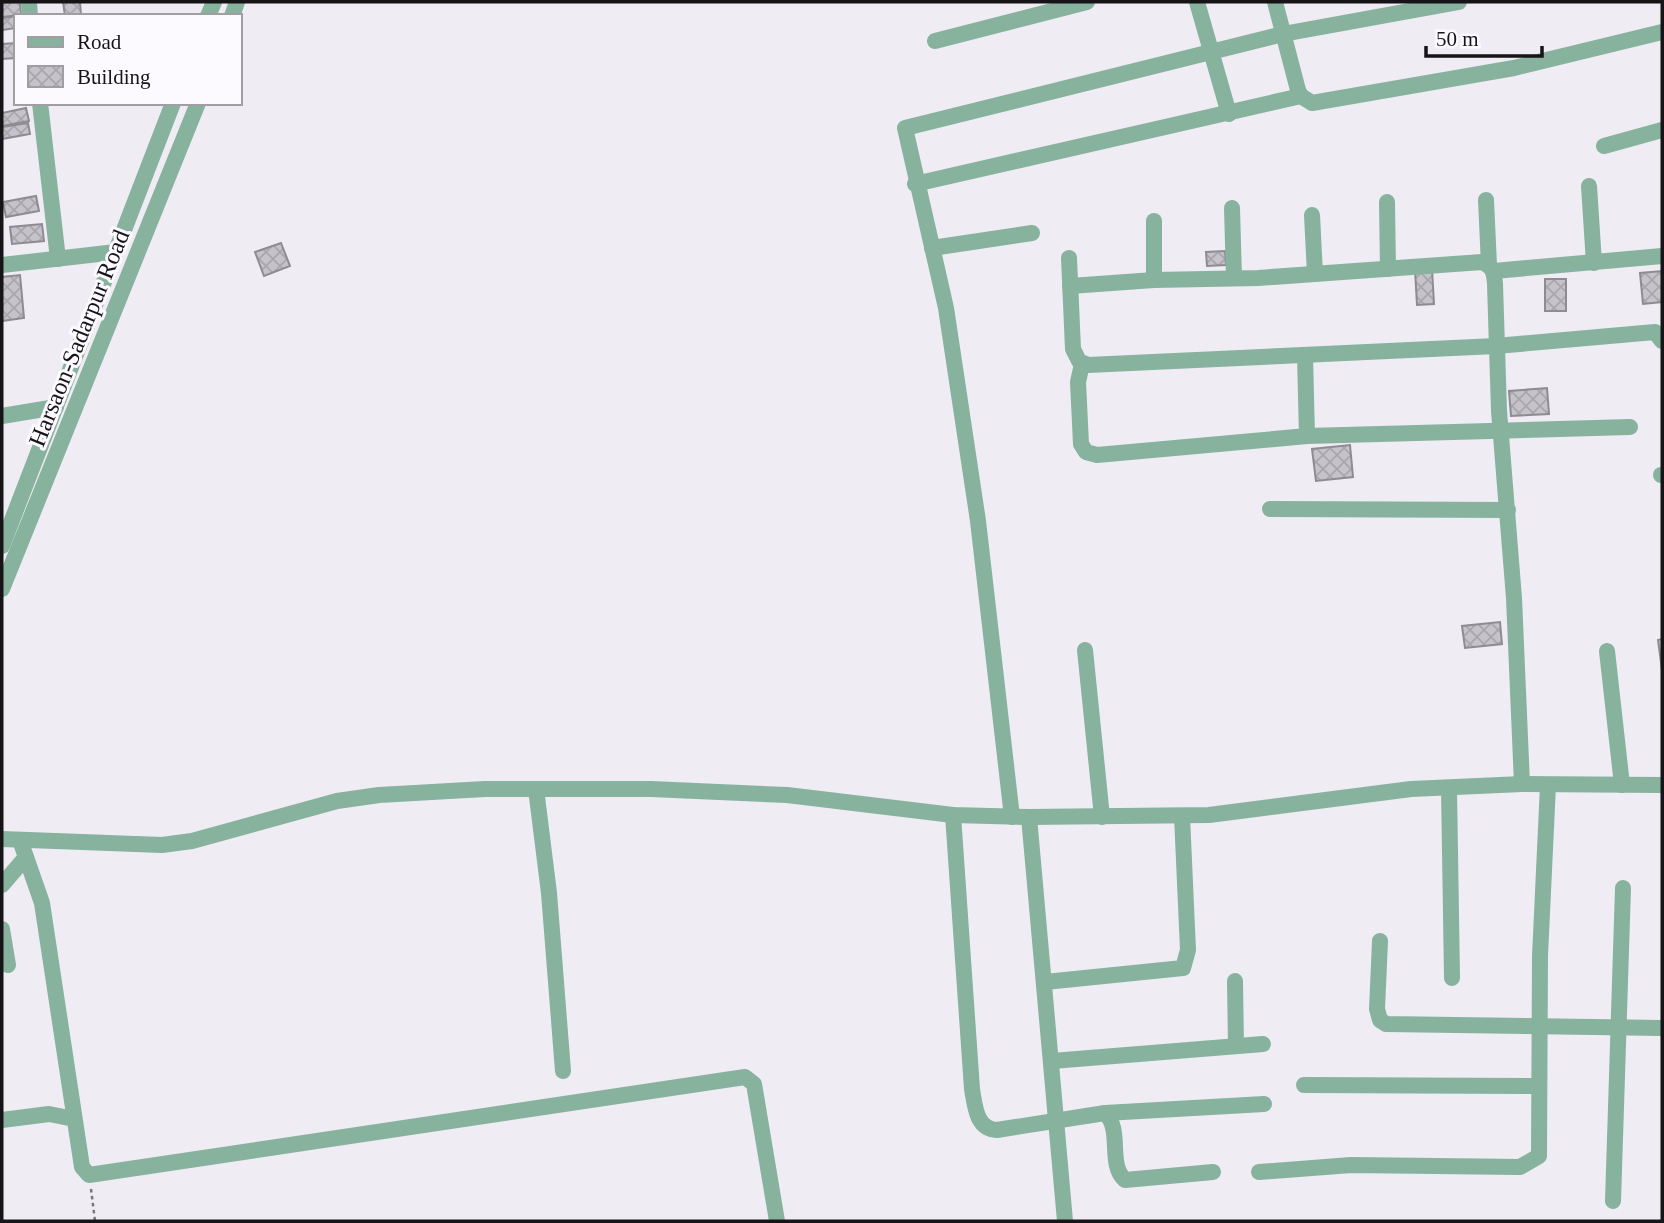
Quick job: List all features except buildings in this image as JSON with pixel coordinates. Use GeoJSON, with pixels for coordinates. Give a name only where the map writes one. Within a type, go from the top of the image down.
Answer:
{"type":"FeatureCollection","features":[{"type":"Feature","properties":{"kind":"street"},"geometry":{"type":"LineString","coordinates":[[935,41],[1087,2]]}},
{"type":"Feature","properties":{"kind":"street"},"geometry":{"type":"LineString","coordinates":[[1197,2],[1229,114]]}},
{"type":"Feature","properties":{"kind":"street"},"geometry":{"type":"LineString","coordinates":[[1275,2],[1301,96],[1312,103],[1514,68],[1662,32]]}},
{"type":"Feature","properties":{"kind":"street"},"geometry":{"type":"LineString","coordinates":[[1012,817],[978,521],[946,309],[905,137],[907,125],[1283,34],[1459,2]]}},
{"type":"Feature","properties":{"kind":"street"},"geometry":{"type":"LineString","coordinates":[[915,184],[1301,96]]}},
{"type":"Feature","properties":{"kind":"street"},"geometry":{"type":"LineString","coordinates":[[40,105],[58,259]]}},
{"type":"Feature","properties":{"kind":"street","name":"Harsaon-Sadarpur Road"},"geometry":{"type":"LineString","coordinates":[[2,546],[172,105]]}},
{"type":"Feature","properties":{"kind":"street","name":"Harsaon-Sadarpur Road"},"geometry":{"type":"LineString","coordinates":[[2,589],[197,105]]}},
{"type":"Feature","properties":{"kind":"street"},"geometry":{"type":"LineString","coordinates":[[1604,146],[1662,130]]}},
{"type":"Feature","properties":{"kind":"street"},"geometry":{"type":"LineString","coordinates":[[1589,186],[1594,263]]}},
{"type":"Feature","properties":{"kind":"street"},"geometry":{"type":"LineString","coordinates":[[1486,200],[1508,510],[1522,785]]}},
{"type":"Feature","properties":{"kind":"street"},"geometry":{"type":"LineString","coordinates":[[1387,201],[1388,269]]}},
{"type":"Feature","properties":{"kind":"street"},"geometry":{"type":"LineString","coordinates":[[1232,208],[1234,278]]}},
{"type":"Feature","properties":{"kind":"street"},"geometry":{"type":"LineString","coordinates":[[1312,215],[1315,274]]}},
{"type":"Feature","properties":{"kind":"street"},"geometry":{"type":"LineString","coordinates":[[1154,221],[1154,279]]}},
{"type":"Feature","properties":{"kind":"street"},"geometry":{"type":"LineString","coordinates":[[932,248],[1032,233]]}},
{"type":"Feature","properties":{"kind":"street"},"geometry":{"type":"LineString","coordinates":[[2,265],[116,252]]}},
{"type":"Feature","properties":{"kind":"street"},"geometry":{"type":"LineString","coordinates":[[1070,286],[1154,279],[1315,274],[1482,262],[1492,268],[1594,263],[1662,256]]}},
{"type":"Feature","properties":{"kind":"street"},"geometry":{"type":"LineString","coordinates":[[1069,258],[1073,349],[1082,364],[1078,382],[1081,444],[1091,454],[1307,436],[1501,428],[1630,427]]}},
{"type":"Feature","properties":{"kind":"street"},"geometry":{"type":"LineString","coordinates":[[1082,364],[1496,346],[1655,332],[1662,341]]}},
{"type":"Feature","properties":{"kind":"street"},"geometry":{"type":"LineString","coordinates":[[1305,356],[1307,436]]}},
{"type":"Feature","properties":{"kind":"street"},"geometry":{"type":"LineString","coordinates":[[2,416],[56,407]]}},
{"type":"Feature","properties":{"kind":"street"},"geometry":{"type":"LineString","coordinates":[[1270,509],[1508,510]]}},
{"type":"Feature","properties":{"kind":"street"},"geometry":{"type":"LineString","coordinates":[[1085,650],[1102,817]]}},
{"type":"Feature","properties":{"kind":"street"},"geometry":{"type":"LineString","coordinates":[[1607,651],[1622,785]]}},
{"type":"Feature","properties":{"kind":"street"},"geometry":{"type":"LineString","coordinates":[[2,839],[162,845],[192,841],[337,801],[396,794],[536,789],[651,789],[787,796],[953,815],[1102,817],[1242,812],[1410,789],[1522,785],[1662,785]]}},
{"type":"Feature","properties":{"kind":"street"},"geometry":{"type":"LineString","coordinates":[[1259,1172],[1351,1165],[1529,1164],[1536,1161],[1541,1149],[1540,1028],[1548,785]]}},
{"type":"Feature","properties":{"kind":"street"},"geometry":{"type":"LineString","coordinates":[[1449,788],[1452,978]]}},
{"type":"Feature","properties":{"kind":"street"},"geometry":{"type":"LineString","coordinates":[[536,789],[549,893],[563,1071]]}},
{"type":"Feature","properties":{"kind":"street"},"geometry":{"type":"LineString","coordinates":[[953,815],[972,1089],[979,1121],[984,1127],[997,1130],[1105,1113],[1264,1104]]}},
{"type":"Feature","properties":{"kind":"street"},"geometry":{"type":"LineString","coordinates":[[1045,982],[1183,968],[1188,950],[1182,816]]}},
{"type":"Feature","properties":{"kind":"street"},"geometry":{"type":"LineString","coordinates":[[1029,817],[1065,1221]]}},
{"type":"Feature","properties":{"kind":"street"},"geometry":{"type":"LineString","coordinates":[[20,840],[42,903],[82,1167],[89,1175],[745,1077],[754,1084],[777,1221]]}},
{"type":"Feature","properties":{"kind":"street"},"geometry":{"type":"LineString","coordinates":[[2,885],[26,857]]}},
{"type":"Feature","properties":{"kind":"street"},"geometry":{"type":"LineString","coordinates":[[1613,1201],[1623,888]]}},
{"type":"Feature","properties":{"kind":"street"},"geometry":{"type":"LineString","coordinates":[[2,929],[8,965]]}},
{"type":"Feature","properties":{"kind":"street"},"geometry":{"type":"LineString","coordinates":[[1380,941],[1377,1009],[1378,1016],[1386,1024],[1662,1028]]}},
{"type":"Feature","properties":{"kind":"street"},"geometry":{"type":"LineString","coordinates":[[1235,981],[1236,1046]]}},
{"type":"Feature","properties":{"kind":"street"},"geometry":{"type":"LineString","coordinates":[[1052,1061],[1264,1044]]}},
{"type":"Feature","properties":{"kind":"street"},"geometry":{"type":"LineString","coordinates":[[1304,1085],[1539,1086]]}},
{"type":"Feature","properties":{"kind":"street"},"geometry":{"type":"LineString","coordinates":[[1105,1113],[1113,1124],[1119,1170],[1125,1180],[1213,1172]]}},
{"type":"Feature","properties":{"kind":"street"},"geometry":{"type":"LineString","coordinates":[[2,1119],[49,1114],[74,1119]]}},
{"type":"Feature","properties":{"kind":"path"},"geometry":{"type":"LineString","coordinates":[[89,1175],[95,1221]]}}]}
